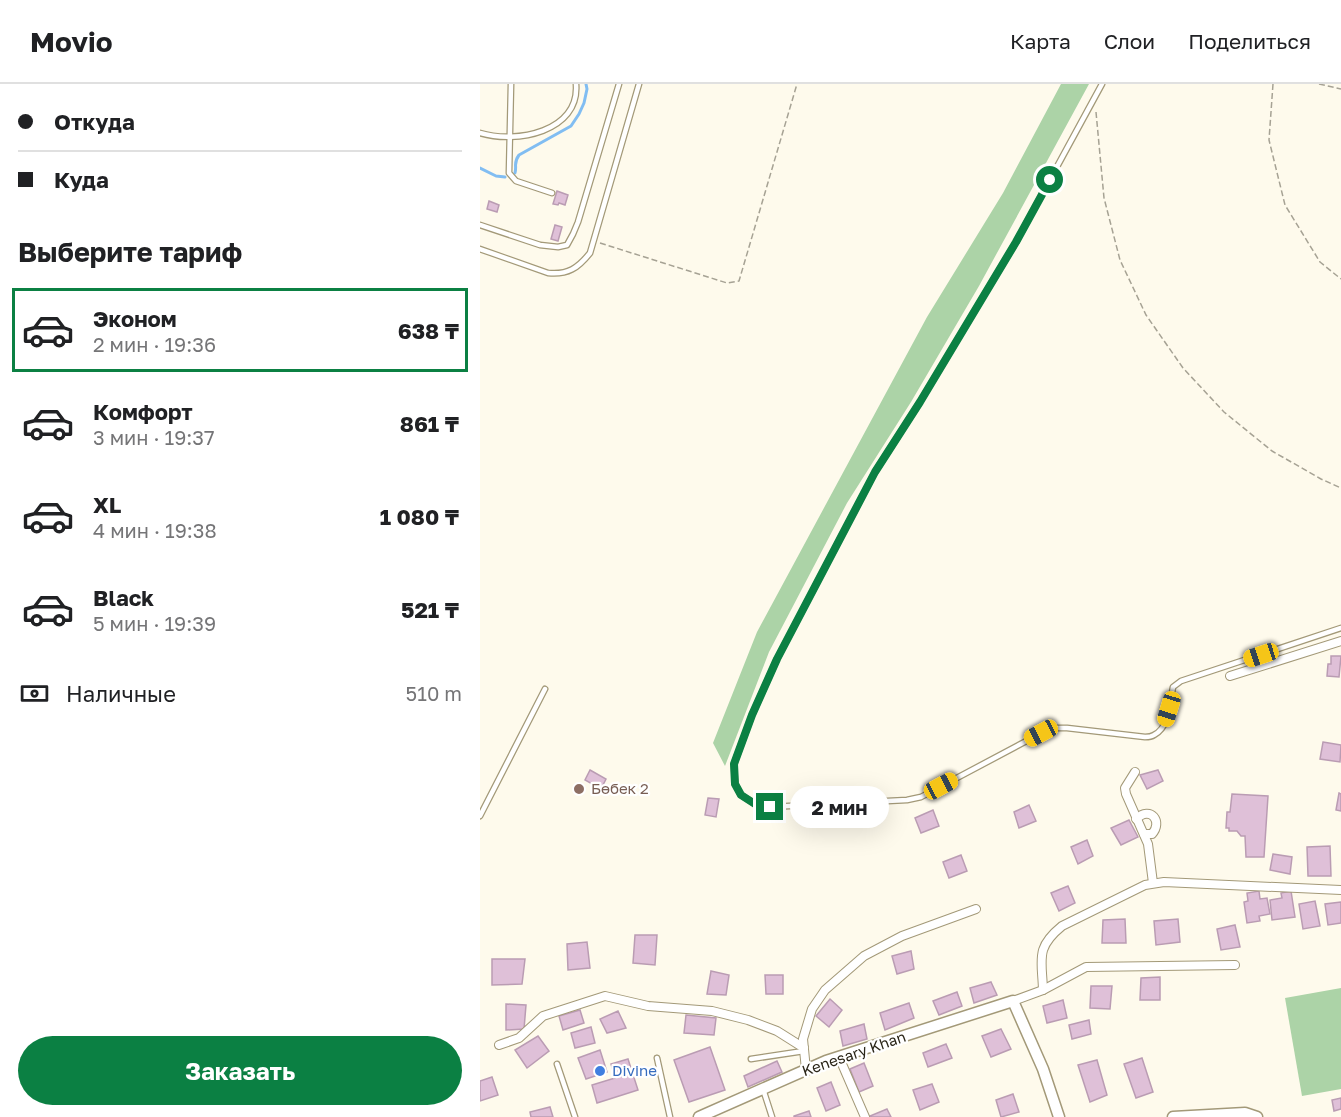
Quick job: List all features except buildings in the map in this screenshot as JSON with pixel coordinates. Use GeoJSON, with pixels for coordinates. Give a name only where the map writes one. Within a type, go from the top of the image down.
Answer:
{"type":"FeatureCollection","features":[{"type":"Feature","properties":{"kind":"street"},"geometry":{"type":"LineString","coordinates":[[1230,676],[1341,641]]}},
{"type":"Feature","properties":{"kind":"street"},"geometry":{"type":"LineString","coordinates":[[1135,772],[1125,788],[1148,844],[1153,883]]}},
{"type":"Feature","properties":{"kind":"street"},"geometry":{"type":"LineString","coordinates":[[1136,819],[1146,813],[1155,820],[1156,830],[1152,834],[1144,834]]}},
{"type":"Feature","properties":{"kind":"street"},"geometry":{"type":"LineString","coordinates":[[1043,990],[1041,953],[1050,935],[1062,926],[1145,885],[1164,882],[1341,890]]}},
{"type":"Feature","properties":{"kind":"street"},"geometry":{"type":"LineString","coordinates":[[806,1070],[803,1039],[812,1009],[825,990],[864,957],[902,936],[976,909]]}},
{"type":"Feature","properties":{"kind":"street"},"geometry":{"type":"LineString","coordinates":[[1059,1117],[1043,1069],[1013,1001],[1043,990],[1086,967],[1235,965]]}},
{"type":"Feature","properties":{"kind":"street"},"geometry":{"type":"LineString","coordinates":[[499,1045],[519,1038],[543,1016],[605,996],[648,1006],[712,1011],[748,1020],[777,1031],[804,1049]]}},
{"type":"Feature","properties":{"kind":"street","name":"Kenesary Khan"},"geometry":{"type":"LineString","coordinates":[[699,1117],[825,1061],[1013,1001]]}},
{"type":"Feature","properties":{"kind":"street"},"geometry":{"type":"LineString","coordinates":[[839,1057],[865,1117]]}},
{"type":"Feature","properties":{"kind":"street"},"geometry":{"type":"LineString","coordinates":[[1173,1117],[1245,1113],[1257,1117]]}},
{"type":"Feature","properties":{"kind":"lane"},"geometry":{"type":"LineString","coordinates":[[511,84],[509,173],[516,181],[552,193]]}},
{"type":"Feature","properties":{"kind":"lane"},"geometry":{"type":"LineString","coordinates":[[480,133],[492,137],[510,137],[530,135],[552,127],[564,118],[573,106],[576,84]]}},
{"type":"Feature","properties":{"kind":"lane"},"geometry":{"type":"LineString","coordinates":[[480,225],[540,245],[558,247],[567,245],[578,222],[619,84]]}},
{"type":"Feature","properties":{"kind":"lane"},"geometry":{"type":"LineString","coordinates":[[480,249],[548,273],[560,274],[582,263],[590,253],[639,84]]}},
{"type":"Feature","properties":{"kind":"lane"},"geometry":{"type":"LineString","coordinates":[[1102,84],[1016,242],[875,472],[777,659],[752,715],[734,764],[735,784],[741,795],[755,804],[770,807],[907,800],[921,797],[1051,728],[1145,737],[1154,735],[1164,726],[1173,687],[1181,681],[1341,628]]}},
{"type":"Feature","properties":{"kind":"lane"},"geometry":{"type":"LineString","coordinates":[[480,816],[545,689]]}},
{"type":"Feature","properties":{"kind":"lane"},"geometry":{"type":"LineString","coordinates":[[751,1059],[804,1049]]}},
{"type":"Feature","properties":{"kind":"lane"},"geometry":{"type":"LineString","coordinates":[[657,1058],[670,1117]]}},
{"type":"Feature","properties":{"kind":"lane"},"geometry":{"type":"LineString","coordinates":[[557,1064],[575,1117]]}},
{"type":"Feature","properties":{"kind":"lane"},"geometry":{"type":"LineString","coordinates":[[763,1089],[772,1117]]}},
{"type":"Feature","properties":{"kind":"path"},"geometry":{"type":"LineString","coordinates":[[593,241],[727,283],[739,281],[797,84]]}},
{"type":"Feature","properties":{"kind":"path"},"geometry":{"type":"LineString","coordinates":[[1273,84],[1269,140],[1285,205],[1320,262],[1341,279]]}},
{"type":"Feature","properties":{"kind":"path"},"geometry":{"type":"LineString","coordinates":[[1319,84],[1341,89]]}},
{"type":"Feature","properties":{"kind":"path"},"geometry":{"type":"LineString","coordinates":[[1095,96],[1104,198],[1120,260],[1146,315],[1183,368],[1224,412],[1272,450],[1341,488]]}},
{"type":"Feature","properties":{"kind":"green space"},"geometry":{"type":"Polygon","coordinates":[[[1061,84],[1089,84],[979,286],[911,402],[847,503],[769,652],[725,766],[713,743],[757,632],[927,317],[1003,193],[1061,84]]]}},
{"type":"Feature","properties":{"kind":"green space"},"geometry":{"type":"Polygon","coordinates":[[[1341,988],[1341,1089],[1302,1096],[1285,998],[1341,988]]]}},
{"type":"Feature","properties":{"kind":"waterway"},"geometry":{"type":"LineString","coordinates":[[515,173],[519,155],[571,126],[584,103],[586,84]]}},
{"type":"Feature","properties":{"kind":"waterway"},"geometry":{"type":"LineString","coordinates":[[480,168],[496,176],[505,177]]}},
{"type":"Feature","properties":{"kind":"place","name":"Бөбек 2"},"geometry":{"type":"Point","coordinates":[579,789]}},
{"type":"Feature","properties":{"kind":"place","name":"Divine"},"geometry":{"type":"Point","coordinates":[600,1071]}},
{"type":"Feature","properties":{"kind":"route"},"geometry":{"type":"LineString","coordinates":[[770,807],[755,804],[741,795],[735,784],[734,764],[752,715],[777,659],[875,472],[1016,242],[1050,180]]}}]}
